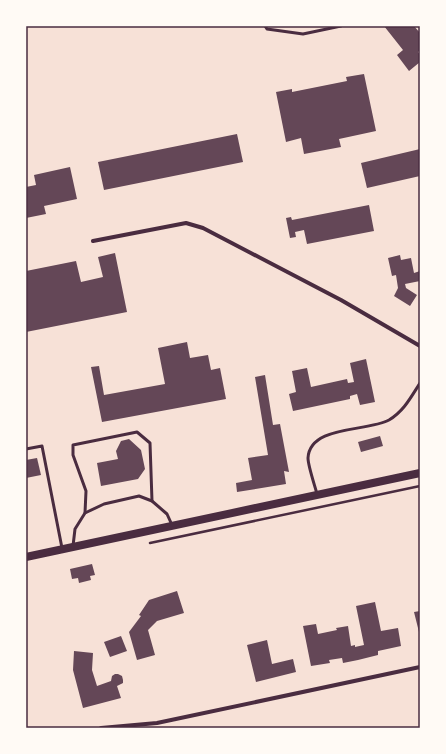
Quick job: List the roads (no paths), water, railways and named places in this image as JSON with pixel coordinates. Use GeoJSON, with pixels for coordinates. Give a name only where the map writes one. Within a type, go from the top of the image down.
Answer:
{"type":"FeatureCollection","features":[{"type":"Feature","properties":{"kind":"main road"},"geometry":{"type":"LineString","coordinates":[[26,557],[420,473]]}},
{"type":"Feature","properties":{"kind":"street"},"geometry":{"type":"LineString","coordinates":[[93,241],[186,223],[203,228],[341,300],[420,346]]}},
{"type":"Feature","properties":{"kind":"street"},"geometry":{"type":"LineString","coordinates":[[101,728],[157,723],[420,667]]}},
{"type":"Feature","properties":{"kind":"lane"},"geometry":{"type":"LineString","coordinates":[[265,26],[267,29],[303,34],[340,26]]}},
{"type":"Feature","properties":{"kind":"lane"},"geometry":{"type":"LineString","coordinates":[[317,495],[308,459],[312,445],[324,436],[388,420],[403,409],[420,382]]}},
{"type":"Feature","properties":{"kind":"lane"},"geometry":{"type":"LineString","coordinates":[[72,548],[75,529],[85,513],[86,491],[73,455],[73,445],[137,432],[150,443],[152,501]]}},
{"type":"Feature","properties":{"kind":"lane"},"geometry":{"type":"LineString","coordinates":[[26,449],[42,446],[62,550]]}},
{"type":"Feature","properties":{"kind":"lane"},"geometry":{"type":"LineString","coordinates":[[85,513],[104,504],[139,496],[152,501],[167,514],[173,526]]}}]}
